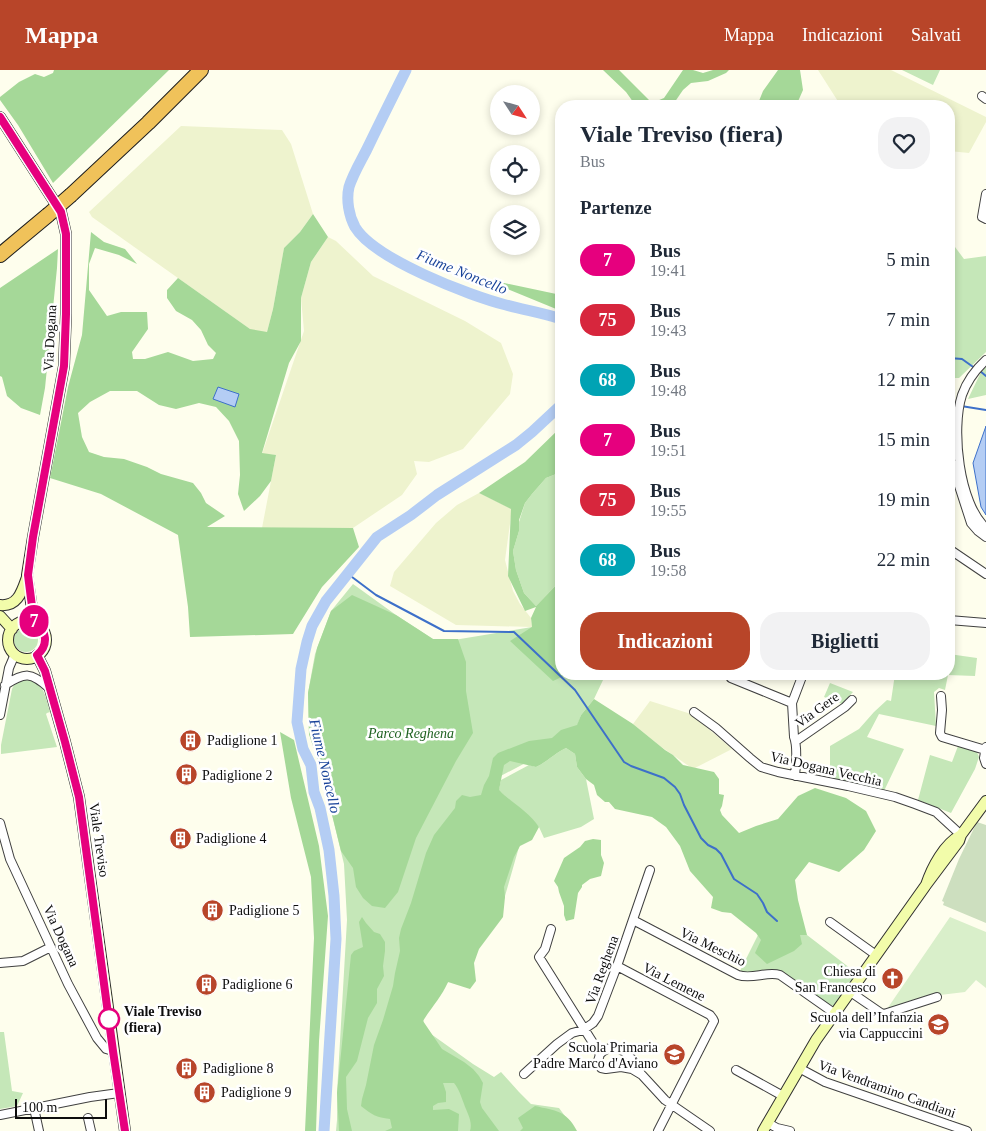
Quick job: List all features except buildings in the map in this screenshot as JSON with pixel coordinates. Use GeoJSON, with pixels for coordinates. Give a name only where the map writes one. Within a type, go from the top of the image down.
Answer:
{"type":"FeatureCollection","features":[{"type":"Feature","properties":{"kind":"highway"},"geometry":{"type":"LineString","coordinates":[[67,192],[188,70]]}},
{"type":"Feature","properties":{"kind":"highway"},"geometry":{"type":"LineString","coordinates":[[0,255],[45,211],[148,124],[201,70]]}},
{"type":"Feature","properties":{"kind":"highway"},"geometry":{"type":"LineString","coordinates":[[0,242],[45,211]]}},
{"type":"Feature","properties":{"kind":"main road","name":"Via Dogana"},"geometry":{"type":"LineString","coordinates":[[0,117],[61,212],[66,234],[64,366],[33,537],[28,576],[17,600],[8,605],[0,605]]}},
{"type":"Feature","properties":{"kind":"main road","name":"Via Dogana"},"geometry":{"type":"LineString","coordinates":[[28,576],[34,622]]}},
{"type":"Feature","properties":{"kind":"main road"},"geometry":{"type":"LineString","coordinates":[[0,616],[12,629]]}},
{"type":"Feature","properties":{"kind":"main road"},"geometry":{"type":"LineString","coordinates":[[22,622],[34,622],[39,625],[45,635],[44,646],[32,658],[15,654],[11,650],[8,640],[12,629],[16,624],[22,622]]}},
{"type":"Feature","properties":{"kind":"main road","name":"Viale Treviso"},"geometry":{"type":"LineString","coordinates":[[37,655],[45,671],[79,797],[125,1131]]}},
{"type":"Feature","properties":{"kind":"main road"},"geometry":{"type":"LineString","coordinates":[[766,1127],[799,1068],[834,1013],[986,801]]}},
{"type":"Feature","properties":{"kind":"street"},"geometry":{"type":"LineString","coordinates":[[986,194],[982,217],[986,219]]}},
{"type":"Feature","properties":{"kind":"street"},"geometry":{"type":"LineString","coordinates":[[986,360],[972,375],[962,400],[957,432],[962,475],[973,510],[980,523],[986,528]]}},
{"type":"Feature","properties":{"kind":"street"},"geometry":{"type":"LineString","coordinates":[[955,416],[959,414]]}},
{"type":"Feature","properties":{"kind":"street"},"geometry":{"type":"LineString","coordinates":[[955,479],[971,523],[978,532],[986,537]]}},
{"type":"Feature","properties":{"kind":"street"},"geometry":{"type":"LineString","coordinates":[[955,553],[986,574]]}},
{"type":"Feature","properties":{"kind":"street"},"geometry":{"type":"LineString","coordinates":[[955,620],[986,622]]}},
{"type":"Feature","properties":{"kind":"street"},"geometry":{"type":"LineString","coordinates":[[0,714],[9,668],[15,654]]}},
{"type":"Feature","properties":{"kind":"street"},"geometry":{"type":"LineString","coordinates":[[5,685],[24,675],[42,681],[49,688]]}},
{"type":"Feature","properties":{"kind":"street","name":"Via Gere"},"geometry":{"type":"LineString","coordinates":[[736,680],[792,703]]}},
{"type":"Feature","properties":{"kind":"street","name":"Via Gere"},"geometry":{"type":"LineString","coordinates":[[795,776],[796,741],[794,737],[792,703],[801,680]]}},
{"type":"Feature","properties":{"kind":"street"},"geometry":{"type":"LineString","coordinates":[[941,696],[940,733],[942,737],[986,747],[984,758],[986,764]]}},
{"type":"Feature","properties":{"kind":"street","name":"Via Gere"},"geometry":{"type":"LineString","coordinates":[[796,741],[845,707],[852,700]]}},
{"type":"Feature","properties":{"kind":"street","name":"Via Dogana Vecchia"},"geometry":{"type":"LineString","coordinates":[[694,712],[716,728],[761,767],[895,797],[936,812],[961,835]]}},
{"type":"Feature","properties":{"kind":"street","name":"Via Dogana"},"geometry":{"type":"LineString","coordinates":[[0,823],[10,859],[68,984],[97,1038],[106,1049],[113,1051]]}},
{"type":"Feature","properties":{"kind":"street","name":"Via Reghena"},"geometry":{"type":"LineString","coordinates":[[524,1074],[564,1038],[572,1032],[583,1030],[593,1023],[598,1016],[650,870]]}},
{"type":"Feature","properties":{"kind":"street","name":"Via Meschio"},"geometry":{"type":"LineString","coordinates":[[633,920],[738,975],[746,977],[780,975],[834,1013]]}},
{"type":"Feature","properties":{"kind":"street"},"geometry":{"type":"LineString","coordinates":[[830,922],[876,955]]}},
{"type":"Feature","properties":{"kind":"street"},"geometry":{"type":"LineString","coordinates":[[551,929],[545,949],[539,957],[583,1030],[600,1054]]}},
{"type":"Feature","properties":{"kind":"street"},"geometry":{"type":"LineString","coordinates":[[0,963],[23,961],[51,947]]}},
{"type":"Feature","properties":{"kind":"street","name":"Via Lemene"},"geometry":{"type":"LineString","coordinates":[[617,966],[710,1015],[714,1021],[658,1131]]}},
{"type":"Feature","properties":{"kind":"street"},"geometry":{"type":"LineString","coordinates":[[850,991],[884,1014],[937,997]]}},
{"type":"Feature","properties":{"kind":"street"},"geometry":{"type":"LineString","coordinates":[[642,1075],[632,1069],[621,1067],[601,1068],[598,1061],[600,1054],[603,1051],[614,1048],[627,1053],[642,1075],[659,1094],[710,1131]]}},
{"type":"Feature","properties":{"kind":"street","name":"Via Vendramino Candiani"},"geometry":{"type":"LineString","coordinates":[[799,1068],[825,1082],[967,1131]]}},
{"type":"Feature","properties":{"kind":"street"},"geometry":{"type":"LineString","coordinates":[[736,1070],[783,1096]]}},
{"type":"Feature","properties":{"kind":"street"},"geometry":{"type":"LineString","coordinates":[[0,1116],[90,1097],[119,1093]]}},
{"type":"Feature","properties":{"kind":"street"},"geometry":{"type":"LineString","coordinates":[[34,1108],[39,1131]]}},
{"type":"Feature","properties":{"kind":"street"},"geometry":{"type":"LineString","coordinates":[[88,1118],[91,1131]]}},
{"type":"Feature","properties":{"kind":"street"},"geometry":{"type":"LineString","coordinates":[[766,1127],[790,1131]]}},
{"type":"Feature","properties":{"kind":"green space"},"geometry":{"type":"Polygon","coordinates":[[[54,70],[169,70],[53,183],[18,125],[0,100],[0,97],[19,82],[35,74],[44,77],[53,73],[54,70]]]}},
{"type":"Feature","properties":{"kind":"green space"},"geometry":{"type":"Polygon","coordinates":[[[603,70],[619,70],[649,100],[632,100],[603,70]]]}},
{"type":"Feature","properties":{"kind":"green space"},"geometry":{"type":"Polygon","coordinates":[[[683,70],[703,73],[713,70],[729,70],[708,81],[691,83],[676,100],[659,100],[664,98],[683,70]]]}},
{"type":"Feature","properties":{"kind":"green space"},"geometry":{"type":"Polygon","coordinates":[[[778,70],[800,70],[803,90],[799,100],[759,100],[763,91],[778,70]]]}},
{"type":"Feature","properties":{"kind":"green space"},"geometry":{"type":"Polygon","coordinates":[[[818,70],[891,70],[952,100],[837,100],[818,70]]]}},
{"type":"Feature","properties":{"kind":"green space"},"geometry":{"type":"Polygon","coordinates":[[[902,70],[940,70],[933,85],[902,70]]]}},
{"type":"Feature","properties":{"kind":"green space"},"geometry":{"type":"Polygon","coordinates":[[[955,102],[986,117],[986,122],[969,153],[955,152],[955,102]]]}},
{"type":"Feature","properties":{"kind":"green space"},"geometry":{"type":"Polygon","coordinates":[[[181,126],[282,130],[291,144],[313,214],[300,232],[284,248],[267,332],[254,332],[92,217],[89,212],[181,126]]]}},
{"type":"Feature","properties":{"kind":"green space"},"geometry":{"type":"Polygon","coordinates":[[[313,214],[328,237],[311,262],[301,298],[301,341],[289,363],[262,453],[276,455],[271,481],[260,496],[244,511],[238,494],[240,475],[239,441],[229,421],[216,407],[199,403],[176,409],[159,405],[137,391],[110,391],[90,402],[78,413],[82,437],[89,452],[104,457],[124,459],[161,474],[193,483],[206,503],[225,516],[207,527],[353,528],[359,547],[322,587],[293,634],[190,637],[188,607],[178,535],[101,494],[50,478],[68,387],[82,335],[91,232],[104,242],[125,249],[137,264],[119,255],[95,248],[89,264],[89,290],[107,316],[121,312],[147,312],[148,329],[132,352],[133,359],[145,359],[168,352],[193,361],[213,359],[216,353],[208,345],[201,330],[192,320],[176,311],[167,298],[167,290],[178,278],[250,329],[267,332],[284,248],[300,232],[313,214]]]}},
{"type":"Feature","properties":{"kind":"green space"},"geometry":{"type":"Polygon","coordinates":[[[328,237],[336,241],[373,276],[465,321],[501,343],[513,374],[510,394],[463,449],[429,462],[414,461],[417,474],[402,495],[353,528],[262,528],[276,455],[262,454],[304,331],[301,298],[311,262],[328,237]]]}},
{"type":"Feature","properties":{"kind":"green space"},"geometry":{"type":"Polygon","coordinates":[[[955,247],[964,259],[986,256],[986,352],[959,378],[955,378],[955,247]]]}},
{"type":"Feature","properties":{"kind":"green space"},"geometry":{"type":"Polygon","coordinates":[[[58,249],[45,388],[40,415],[21,408],[7,396],[2,377],[0,376],[0,288],[58,249]]]}},
{"type":"Feature","properties":{"kind":"green space"},"geometry":{"type":"Polygon","coordinates":[[[481,278],[555,294],[555,309],[481,278]]]}},
{"type":"Feature","properties":{"kind":"green space"},"geometry":{"type":"Polygon","coordinates":[[[986,367],[986,395],[968,399],[981,372],[986,367]]]}},
{"type":"Feature","properties":{"kind":"green space"},"geometry":{"type":"Polygon","coordinates":[[[555,433],[555,474],[546,478],[525,503],[519,520],[519,531],[513,551],[516,570],[524,593],[536,606],[555,586],[555,680],[553,681],[510,641],[532,627],[531,618],[536,607],[525,611],[508,576],[511,509],[479,493],[525,462],[555,433]]]}},
{"type":"Feature","properties":{"kind":"green space"},"geometry":{"type":"Polygon","coordinates":[[[555,474],[555,586],[536,606],[524,593],[516,570],[513,551],[525,503],[546,478],[555,474]]]}},
{"type":"Feature","properties":{"kind":"green space"},"geometry":{"type":"Polygon","coordinates":[[[479,493],[512,509],[505,560],[513,591],[531,618],[532,627],[456,625],[390,586],[394,572],[436,523],[457,505],[479,493]]]}},
{"type":"Feature","properties":{"kind":"green space","name":"Parco Reghena"},"geometry":{"type":"Polygon","coordinates":[[[353,584],[433,639],[454,640],[532,627],[555,664],[555,680],[603,680],[594,699],[581,715],[573,738],[495,779],[499,789],[501,780],[529,765],[536,767],[566,748],[575,754],[577,767],[586,779],[594,819],[581,827],[544,838],[539,827],[500,791],[525,826],[503,903],[476,953],[423,1011],[424,1029],[494,1077],[501,1072],[531,1104],[559,1108],[576,1131],[336,1131],[347,920],[344,864],[321,770],[309,734],[308,693],[315,654],[331,611],[353,584]]]}},
{"type":"Feature","properties":{"kind":"green space"},"geometry":{"type":"Polygon","coordinates":[[[352,595],[396,615],[433,639],[458,639],[466,662],[466,691],[473,733],[456,761],[416,838],[398,892],[385,908],[372,906],[363,898],[356,887],[353,868],[341,851],[321,770],[309,734],[308,693],[317,648],[331,611],[352,595]]]}},
{"type":"Feature","properties":{"kind":"green space"},"geometry":{"type":"Polygon","coordinates":[[[21,628],[31,628],[38,635],[38,645],[31,652],[21,652],[14,645],[14,635],[21,628]]]}},
{"type":"Feature","properties":{"kind":"green space"},"geometry":{"type":"Polygon","coordinates":[[[955,655],[977,658],[975,676],[955,675],[955,655]]]}},
{"type":"Feature","properties":{"kind":"green space"},"geometry":{"type":"Polygon","coordinates":[[[22,678],[34,680],[42,689],[50,712],[46,714],[57,747],[1,754],[1,745],[12,689],[22,678]]]}},
{"type":"Feature","properties":{"kind":"green space"},"geometry":{"type":"Polygon","coordinates":[[[894,680],[947,680],[945,690],[939,688],[934,692],[936,726],[879,714],[867,737],[904,749],[884,791],[830,777],[830,746],[859,729],[887,700],[891,701],[894,680]]]}},
{"type":"Feature","properties":{"kind":"green space"},"geometry":{"type":"Polygon","coordinates":[[[830,683],[853,692],[842,704],[824,697],[830,683]]]}},
{"type":"Feature","properties":{"kind":"green space"},"geometry":{"type":"Polygon","coordinates":[[[594,699],[633,724],[683,765],[714,772],[719,779],[719,794],[724,795],[720,810],[722,815],[739,833],[778,819],[798,796],[815,788],[846,798],[866,811],[876,831],[864,850],[839,872],[809,862],[795,880],[807,935],[800,935],[802,944],[794,951],[767,964],[755,953],[761,940],[756,933],[731,913],[711,908],[713,897],[690,871],[680,846],[666,827],[652,817],[615,809],[609,802],[605,802],[597,795],[594,785],[586,779],[577,767],[575,754],[566,748],[536,767],[510,761],[504,765],[499,790],[539,827],[532,840],[520,846],[514,857],[504,887],[503,917],[479,949],[474,963],[476,981],[470,989],[448,982],[423,1021],[442,1049],[464,1062],[479,1076],[483,1083],[480,1102],[482,1108],[499,1131],[470,1131],[471,1124],[460,1093],[454,1083],[443,1083],[446,1092],[446,1102],[433,1106],[433,1110],[449,1109],[459,1114],[458,1131],[385,1131],[392,1128],[390,1119],[368,1112],[361,1106],[362,1099],[374,1045],[393,986],[400,951],[399,938],[401,929],[426,853],[434,835],[455,808],[456,801],[462,795],[470,797],[481,795],[489,776],[493,758],[498,753],[529,741],[552,738],[561,730],[577,725],[581,715],[594,699]]]}},
{"type":"Feature","properties":{"kind":"green space"},"geometry":{"type":"Polygon","coordinates":[[[650,701],[691,714],[732,749],[693,769],[633,724],[650,701]]]}},
{"type":"Feature","properties":{"kind":"green space"},"geometry":{"type":"Polygon","coordinates":[[[280,732],[294,740],[319,846],[328,916],[319,1041],[316,1131],[305,1131],[314,938],[311,877],[291,798],[280,732]]]}},
{"type":"Feature","properties":{"kind":"green space"},"geometry":{"type":"Polygon","coordinates":[[[958,746],[977,752],[979,757],[975,769],[951,813],[918,800],[930,755],[952,762],[958,746]]]}},
{"type":"Feature","properties":{"kind":"green space"},"geometry":{"type":"Polygon","coordinates":[[[977,822],[986,825],[986,923],[943,905],[944,902],[942,901],[977,822]]]}},
{"type":"Feature","properties":{"kind":"green space"},"geometry":{"type":"Polygon","coordinates":[[[601,840],[601,855],[604,863],[601,876],[590,879],[582,885],[578,893],[574,919],[566,921],[564,906],[554,881],[564,858],[580,847],[585,841],[601,840]]]}},
{"type":"Feature","properties":{"kind":"green space"},"geometry":{"type":"Polygon","coordinates":[[[362,917],[374,932],[380,934],[385,942],[384,976],[377,989],[377,1003],[368,1018],[357,1061],[346,1077],[347,1109],[352,1131],[339,1131],[337,1093],[351,955],[354,951],[363,947],[359,922],[362,917]]]}},
{"type":"Feature","properties":{"kind":"green space"},"geometry":{"type":"Polygon","coordinates":[[[950,917],[986,932],[986,988],[976,980],[965,992],[940,995],[887,1009],[950,917]]]}},
{"type":"Feature","properties":{"kind":"green space"},"geometry":{"type":"Polygon","coordinates":[[[758,935],[807,935],[859,975],[836,1007],[822,1001],[778,970],[739,973],[758,935]]]}},
{"type":"Feature","properties":{"kind":"green space"},"geometry":{"type":"Polygon","coordinates":[[[0,1032],[4,1032],[12,1091],[23,1093],[17,1106],[0,1109],[0,1032]]]}},
{"type":"Feature","properties":{"kind":"green space"},"geometry":{"type":"Polygon","coordinates":[[[535,1106],[560,1112],[569,1119],[577,1131],[520,1131],[523,1128],[518,1118],[535,1106]]]}},
{"type":"Feature","properties":{"kind":"water"},"geometry":{"type":"Polygon","coordinates":[[[218,387],[239,394],[235,407],[213,399],[218,387]]]}},
{"type":"Feature","properties":{"kind":"water"},"geometry":{"type":"Polygon","coordinates":[[[986,426],[986,515],[981,507],[973,463],[986,426]]]}},
{"type":"Feature","properties":{"kind":"waterway","name":"Fiume Noncello"},"geometry":{"type":"LineString","coordinates":[[406,70],[349,187],[349,208],[355,227],[365,239],[382,251],[424,275],[470,294],[555,317]]}},
{"type":"Feature","properties":{"kind":"waterway"},"geometry":{"type":"LineString","coordinates":[[955,358],[962,359],[976,369]]}},
{"type":"Feature","properties":{"kind":"waterway"},"geometry":{"type":"LineString","coordinates":[[980,371],[986,376]]}},
{"type":"Feature","properties":{"kind":"waterway"},"geometry":{"type":"LineString","coordinates":[[961,406],[986,410]]}},
{"type":"Feature","properties":{"kind":"waterway","name":"Fiume Noncello"},"geometry":{"type":"LineString","coordinates":[[324,1131],[336,939],[334,896],[329,850],[320,808],[314,792],[311,765],[303,749],[297,722],[301,669],[312,626],[326,601],[377,537],[437,495],[516,445],[555,411]]}},
{"type":"Feature","properties":{"kind":"waterway"},"geometry":{"type":"LineString","coordinates":[[348,574],[376,595],[444,631],[514,632],[555,671]]}},
{"type":"Feature","properties":{"kind":"waterway"},"geometry":{"type":"LineString","coordinates":[[564,680],[575,690],[624,762],[664,778],[675,787],[701,838],[721,854],[734,879],[757,894],[767,912],[777,921]]}},
{"type":"Feature","properties":{"kind":"bus line","name":"7"},"geometry":{"type":"LineString","coordinates":[[0,117],[61,212],[66,234],[64,366],[33,537],[28,575],[34,622],[39,625],[45,635],[44,646],[37,655],[45,671],[79,797],[125,1131]]}},
{"type":"Feature","properties":{"kind":"place","name":"Padiglione 1"},"geometry":{"type":"Point","coordinates":[191,740]}},
{"type":"Feature","properties":{"kind":"place","name":"Padiglione 2"},"geometry":{"type":"Point","coordinates":[186,775]}},
{"type":"Feature","properties":{"kind":"place","name":"Padiglione 4"},"geometry":{"type":"Point","coordinates":[180,838]}},
{"type":"Feature","properties":{"kind":"place","name":"Padiglione 5"},"geometry":{"type":"Point","coordinates":[213,910]}},
{"type":"Feature","properties":{"kind":"place","name":"Chiesa di San Francesco"},"geometry":{"type":"Point","coordinates":[892,979]}},
{"type":"Feature","properties":{"kind":"place","name":"Padiglione 6"},"geometry":{"type":"Point","coordinates":[206,984]}},
{"type":"Feature","properties":{"kind":"place","name":"Viale Treviso (fiera)"},"geometry":{"type":"Point","coordinates":[109,1019]}},
{"type":"Feature","properties":{"kind":"place","name":"Scuola dell’Infanzia via Cappuccini"},"geometry":{"type":"Point","coordinates":[939,1025]}},
{"type":"Feature","properties":{"kind":"place","name":"Scuola Primaria Padre Marco d'Aviano"},"geometry":{"type":"Point","coordinates":[674,1055]}},
{"type":"Feature","properties":{"kind":"place","name":"Padiglione 8"},"geometry":{"type":"Point","coordinates":[187,1068]}},
{"type":"Feature","properties":{"kind":"place","name":"Padiglione 9"},"geometry":{"type":"Point","coordinates":[205,1092]}}]}
